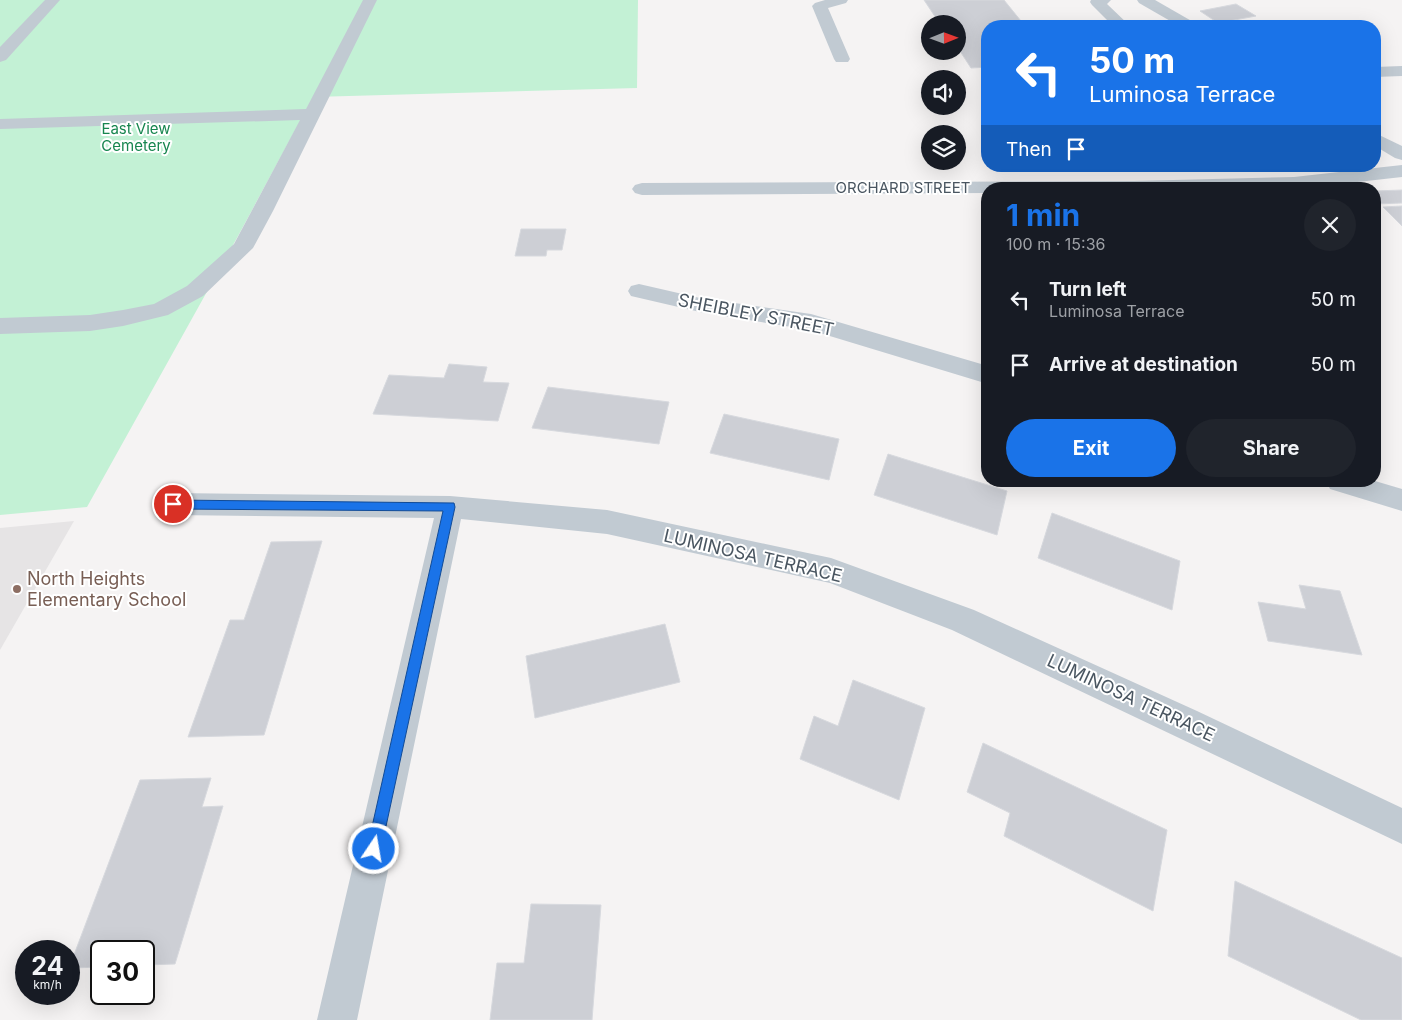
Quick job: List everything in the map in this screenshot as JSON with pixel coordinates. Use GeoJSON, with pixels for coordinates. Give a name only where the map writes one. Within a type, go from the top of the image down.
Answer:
{"type":"FeatureCollection","features":[{"type":"Feature","properties":{"kind":"street"},"geometry":{"type":"LineString","coordinates":[[0,57],[53,0]]}},
{"type":"Feature","properties":{"kind":"street"},"geometry":{"type":"LineString","coordinates":[[0,326],[90,323],[123,318],[160,310],[195,291],[242,248],[370,0]]}},
{"type":"Feature","properties":{"kind":"street"},"geometry":{"type":"LineString","coordinates":[[841,0],[820,6],[842,59]]}},
{"type":"Feature","properties":{"kind":"street"},"geometry":{"type":"LineString","coordinates":[[1104,0],[1097,2],[1116,20]]}},
{"type":"Feature","properties":{"kind":"street"},"geometry":{"type":"LineString","coordinates":[[1144,0],[1179,20]]}},
{"type":"Feature","properties":{"kind":"street"},"geometry":{"type":"LineString","coordinates":[[1381,72],[1402,71]]}},
{"type":"Feature","properties":{"kind":"street"},"geometry":{"type":"LineString","coordinates":[[0,124],[312,114]]}},
{"type":"Feature","properties":{"kind":"street"},"geometry":{"type":"LineString","coordinates":[[1381,142],[1402,154]]}},
{"type":"Feature","properties":{"kind":"street","name":"ORCHARD STREET"},"geometry":{"type":"LineString","coordinates":[[1303,182],[1402,171]]}},
{"type":"Feature","properties":{"kind":"street","name":"ORCHARD STREET"},"geometry":{"type":"LineString","coordinates":[[642,189],[981,188]]}},
{"type":"Feature","properties":{"kind":"street","name":"SHEIBLEY STREET"},"geometry":{"type":"LineString","coordinates":[[639,292],[700,305],[811,322],[981,373]]}},
{"type":"Feature","properties":{"kind":"street"},"geometry":{"type":"LineString","coordinates":[[1359,487],[1402,500]]}},
{"type":"Feature","properties":{"kind":"street","name":"LUMINOSA TERRACE"},"geometry":{"type":"LineString","coordinates":[[173,504],[450,507],[607,522],[831,571],[963,620],[1186,722],[1402,826]]}},
{"type":"Feature","properties":{"kind":"street"},"geometry":{"type":"LineString","coordinates":[[337,1020],[450,507]]}},
{"type":"Feature","properties":{"kind":"shaded area","name":"North Heights Elementary School"},"geometry":{"type":"Polygon","coordinates":[[[74,521],[0,650],[0,528],[74,521]]]}},
{"type":"Feature","properties":{"kind":"green space","name":"East View Cemetery"},"geometry":{"type":"Polygon","coordinates":[[[0,0],[638,0],[637,88],[313,97],[87,507],[0,515],[0,0]]]}},
{"type":"Feature","properties":{"kind":"building"},"geometry":{"type":"Polygon","coordinates":[[[924,0],[1004,0],[1020,20],[981,20],[981,67],[971,68],[966,60],[966,15],[934,15],[924,0]]]}},
{"type":"Feature","properties":{"kind":"building"},"geometry":{"type":"Polygon","coordinates":[[[1236,4],[1256,16],[1234,20],[1214,20],[1200,11],[1236,4]]]}},
{"type":"Feature","properties":{"kind":"building"},"geometry":{"type":"Polygon","coordinates":[[[1402,190],[1402,203],[1381,204],[1381,191],[1402,190]]]}},
{"type":"Feature","properties":{"kind":"building"},"geometry":{"type":"Polygon","coordinates":[[[1402,206],[1402,226],[1383,207],[1402,206]]]}},
{"type":"Feature","properties":{"kind":"building"},"geometry":{"type":"Polygon","coordinates":[[[521,229],[566,229],[562,250],[547,250],[546,256],[515,256],[521,229]]]}},
{"type":"Feature","properties":{"kind":"building"},"geometry":{"type":"Polygon","coordinates":[[[449,364],[487,367],[483,382],[509,383],[498,421],[373,414],[389,375],[444,378],[449,364]]]}},
{"type":"Feature","properties":{"kind":"building"},"geometry":{"type":"Polygon","coordinates":[[[548,387],[669,402],[659,444],[532,428],[548,387]]]}},
{"type":"Feature","properties":{"kind":"building"},"geometry":{"type":"Polygon","coordinates":[[[724,414],[839,439],[829,480],[710,453],[724,414]]]}},
{"type":"Feature","properties":{"kind":"building"},"geometry":{"type":"Polygon","coordinates":[[[888,454],[981,483],[981,487],[994,487],[1007,491],[997,535],[874,495],[888,454]]]}},
{"type":"Feature","properties":{"kind":"building"},"geometry":{"type":"Polygon","coordinates":[[[1052,513],[1180,561],[1172,610],[1038,558],[1052,513]]]}},
{"type":"Feature","properties":{"kind":"building"},"geometry":{"type":"Polygon","coordinates":[[[322,541],[264,735],[188,737],[230,620],[244,620],[271,542],[322,541]]]}},
{"type":"Feature","properties":{"kind":"building"},"geometry":{"type":"Polygon","coordinates":[[[1299,585],[1340,591],[1362,655],[1268,641],[1258,602],[1306,609],[1299,585]]]}},
{"type":"Feature","properties":{"kind":"building"},"geometry":{"type":"Polygon","coordinates":[[[665,624],[680,682],[535,718],[526,656],[665,624]]]}},
{"type":"Feature","properties":{"kind":"building"},"geometry":{"type":"Polygon","coordinates":[[[853,680],[925,708],[899,800],[800,759],[814,716],[838,726],[853,680]]]}},
{"type":"Feature","properties":{"kind":"building"},"geometry":{"type":"Polygon","coordinates":[[[983,743],[1167,830],[1153,911],[1004,836],[1010,813],[967,792],[983,743]]]}},
{"type":"Feature","properties":{"kind":"building"},"geometry":{"type":"Polygon","coordinates":[[[211,778],[202,807],[223,806],[175,964],[155,965],[155,940],[90,940],[90,967],[80,968],[80,940],[140,780],[211,778]]]}},
{"type":"Feature","properties":{"kind":"building"},"geometry":{"type":"Polygon","coordinates":[[[1235,881],[1402,958],[1402,1020],[1361,1020],[1228,956],[1235,881]]]}},
{"type":"Feature","properties":{"kind":"building"},"geometry":{"type":"Polygon","coordinates":[[[531,904],[601,905],[592,1020],[490,1020],[497,963],[524,963],[531,904]]]}},
{"type":"Feature","properties":{"kind":"place","name":"North Heights Elementary School"},"geometry":{"type":"Point","coordinates":[17,589]}},
{"type":"Feature","properties":{"kind":"route"},"geometry":{"type":"LineString","coordinates":[[173,504],[450,507],[374,849]]}}]}
